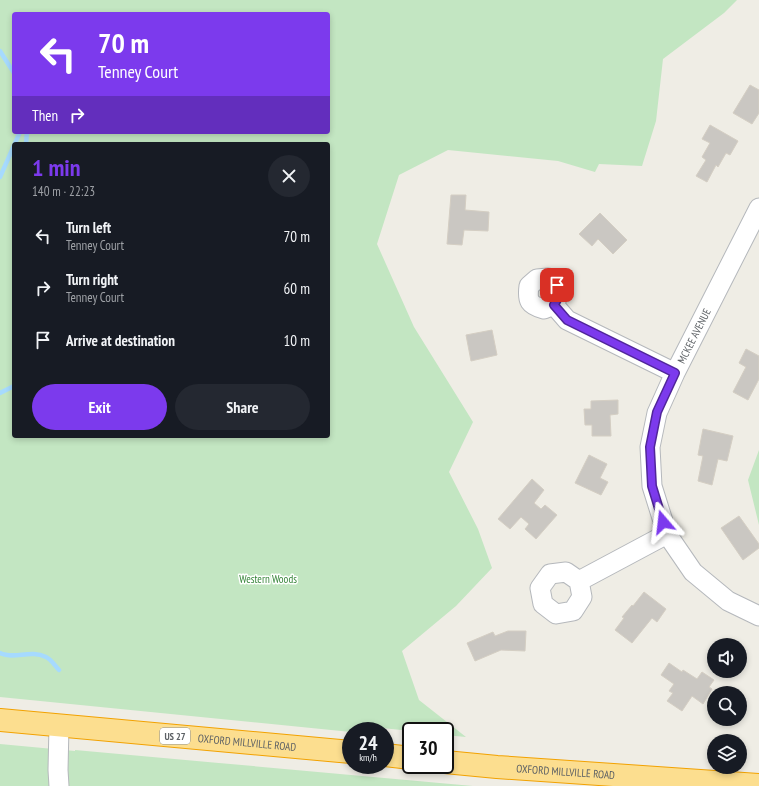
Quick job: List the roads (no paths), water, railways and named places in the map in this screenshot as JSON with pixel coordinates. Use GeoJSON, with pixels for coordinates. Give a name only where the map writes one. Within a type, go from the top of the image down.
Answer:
{"type":"FeatureCollection","features":[{"type":"Feature","properties":{"kind":"highway","name":"OXFORD MILLVILLE ROAD"},"geometry":{"type":"LineString","coordinates":[[0,720],[342,751]]}},
{"type":"Feature","properties":{"kind":"highway","name":"OXFORD MILLVILLE ROAD"},"geometry":{"type":"LineString","coordinates":[[454,763],[759,785]]}},
{"type":"Feature","properties":{"kind":"street","name":"MCKEE AVENUE"},"geometry":{"type":"LineString","coordinates":[[759,208],[675,373],[657,412],[650,447],[652,486],[667,534],[693,572],[728,601],[759,616]]}},
{"type":"Feature","properties":{"kind":"street"},"geometry":{"type":"LineString","coordinates":[[554,305],[567,320],[675,373]]}},
{"type":"Feature","properties":{"kind":"street"},"geometry":{"type":"LineString","coordinates":[[579,581],[667,534]]}},
{"type":"Feature","properties":{"kind":"street"},"geometry":{"type":"LineString","coordinates":[[59,726],[59,786]]}},
{"type":"Feature","properties":{"kind":"waterway"},"geometry":{"type":"LineString","coordinates":[[0,51],[12,70]]}},
{"type":"Feature","properties":{"kind":"waterway"},"geometry":{"type":"LineString","coordinates":[[16,142],[19,134]]}},
{"type":"Feature","properties":{"kind":"waterway"},"geometry":{"type":"LineString","coordinates":[[26,142],[27,134]]}},
{"type":"Feature","properties":{"kind":"waterway"},"geometry":{"type":"LineString","coordinates":[[0,177],[12,150]]}},
{"type":"Feature","properties":{"kind":"waterway"},"geometry":{"type":"LineString","coordinates":[[0,393],[12,387]]}},
{"type":"Feature","properties":{"kind":"waterway"},"geometry":{"type":"LineString","coordinates":[[0,653],[6,655],[40,655],[50,659],[59,670]]}},
{"type":"Feature","properties":{"kind":"park label","name":"Western Woods"},"geometry":{"type":"Point","coordinates":[268,579]}}]}
